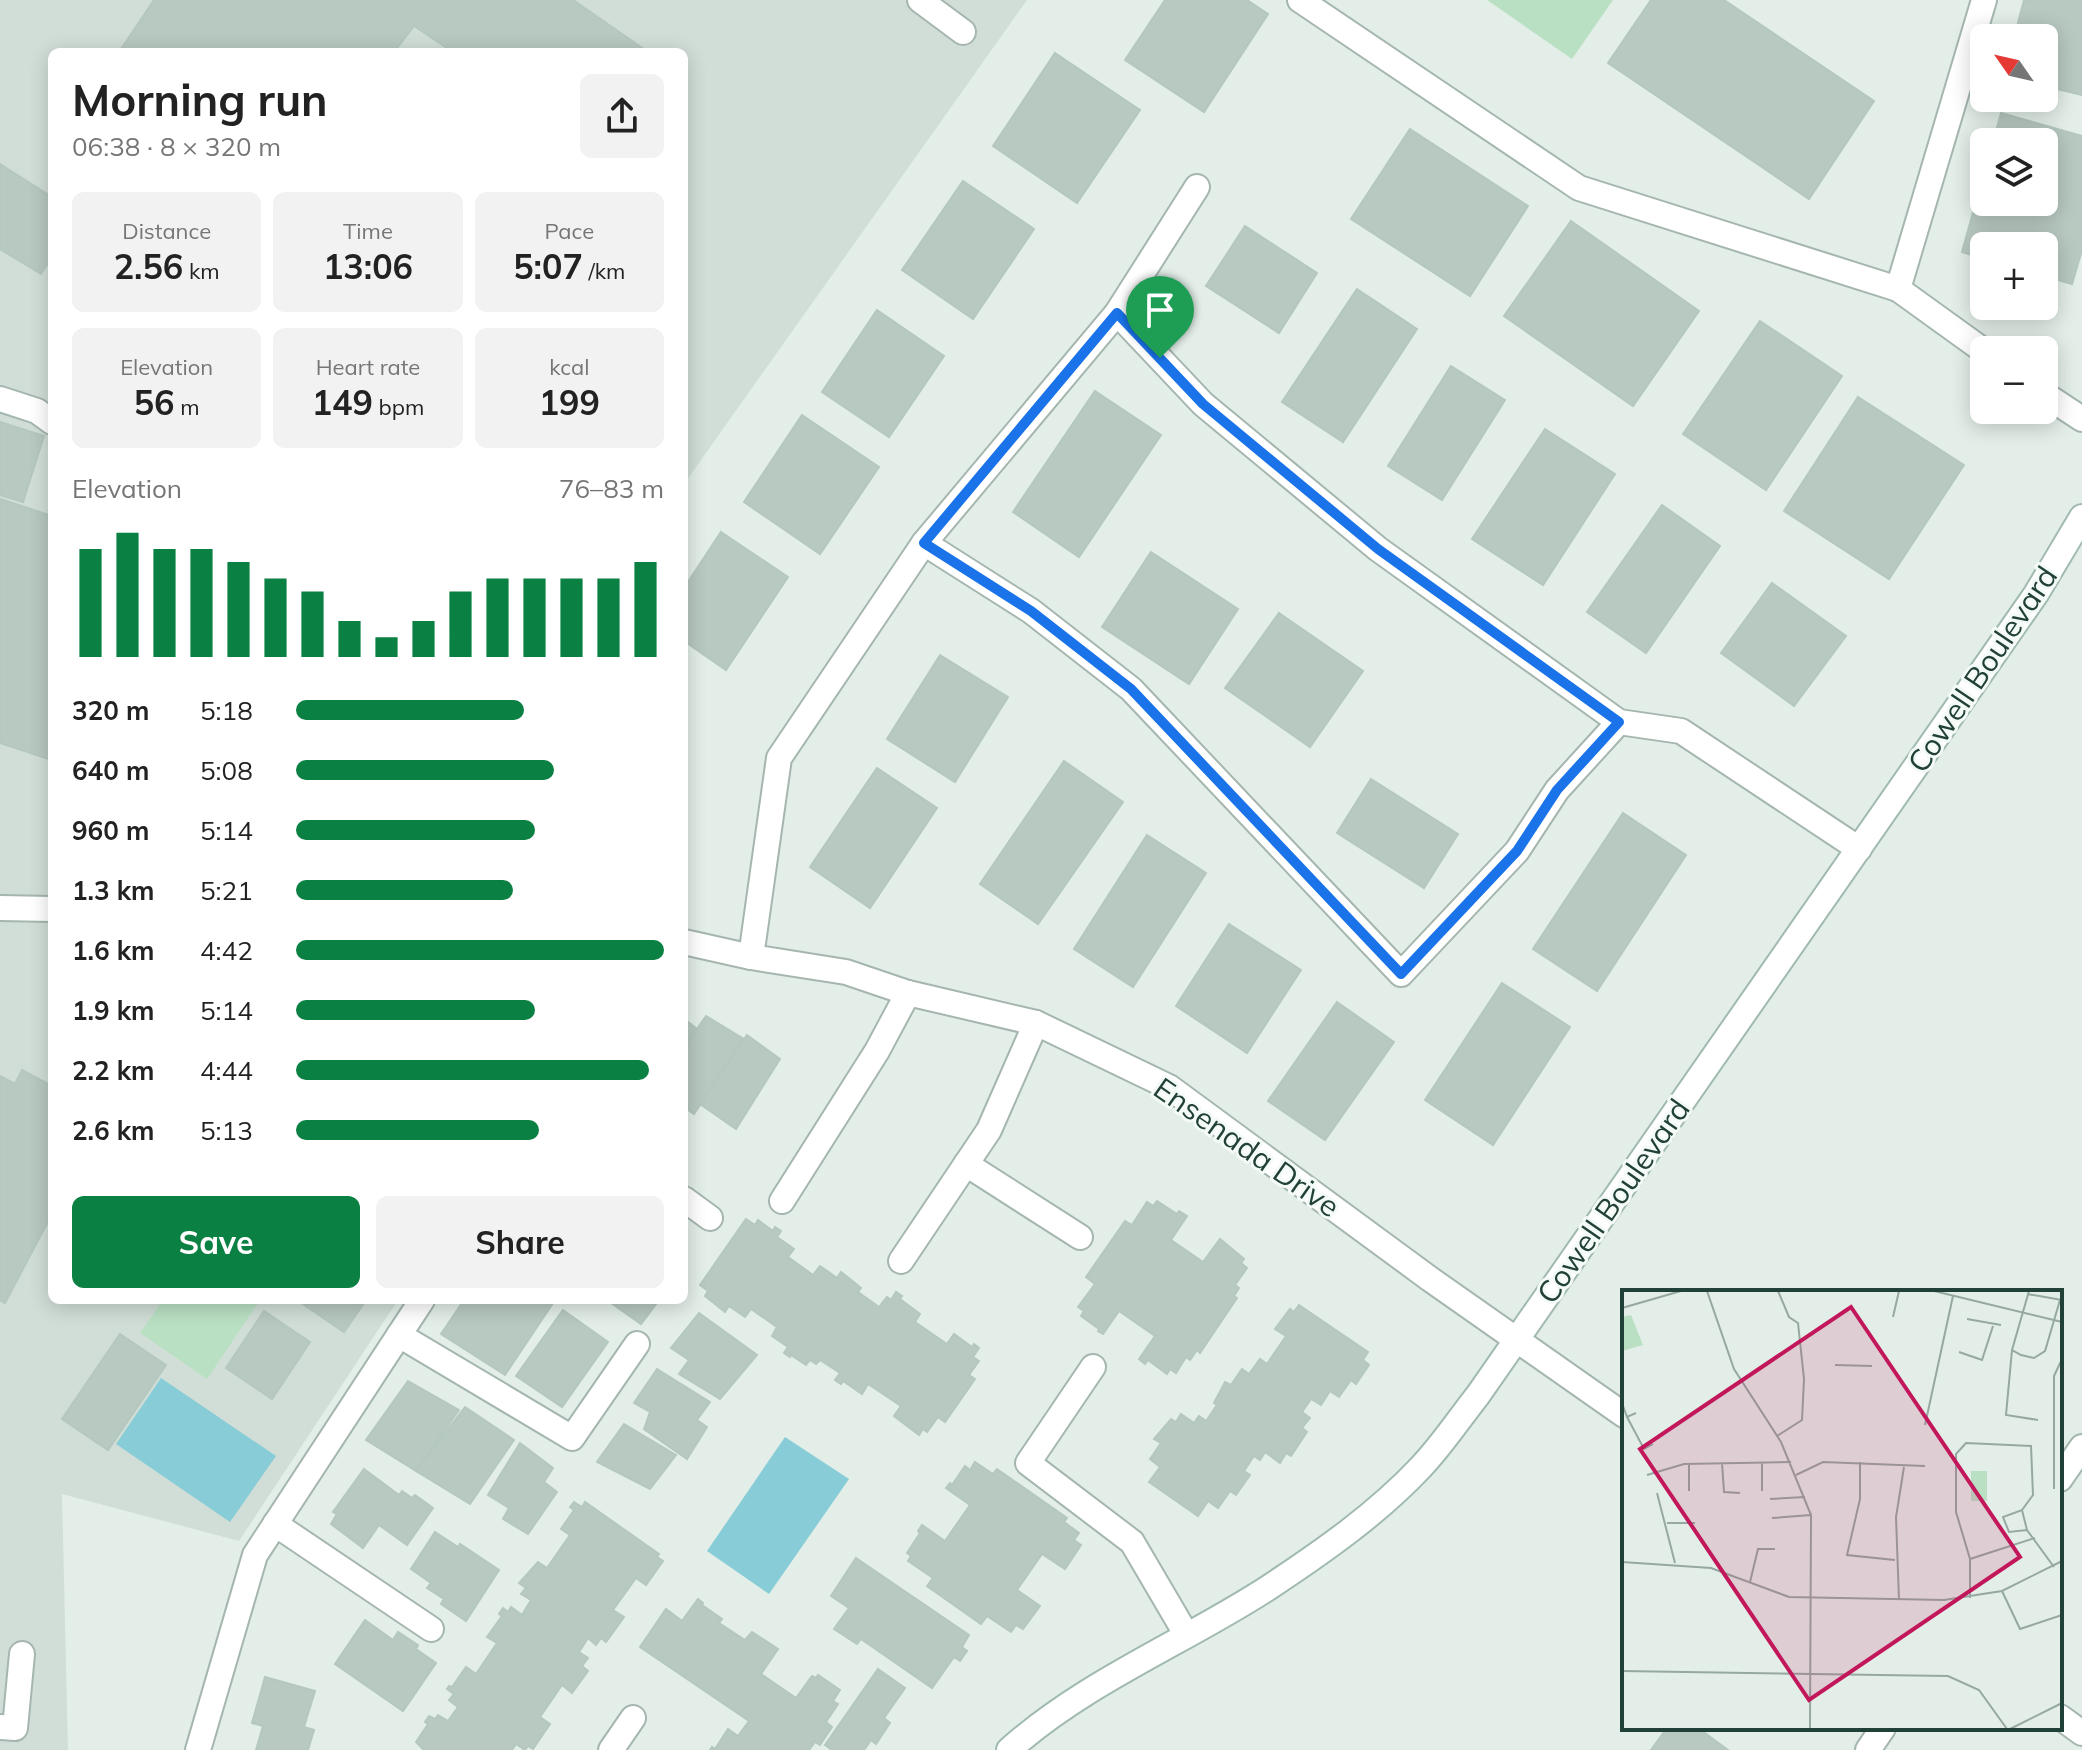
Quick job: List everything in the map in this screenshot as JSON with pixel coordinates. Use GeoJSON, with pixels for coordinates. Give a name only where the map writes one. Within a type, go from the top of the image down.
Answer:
{"type":"FeatureCollection","features":[{"type":"Feature","properties":{"kind":"street"},"geometry":{"type":"LineString","coordinates":[[920,0],[963,32]]}},
{"type":"Feature","properties":{"kind":"street"},"geometry":{"type":"LineString","coordinates":[[1300,0],[1579,188],[1898,289],[1970,341]]}},
{"type":"Feature","properties":{"kind":"street"},"geometry":{"type":"LineString","coordinates":[[1898,289],[1984,0]]}},
{"type":"Feature","properties":{"kind":"street"},"geometry":{"type":"LineString","coordinates":[[751,957],[779,758],[924,543],[1117,313],[1197,187]]}},
{"type":"Feature","properties":{"kind":"street"},"geometry":{"type":"LineString","coordinates":[[1117,313],[1203,404],[1378,549],[1619,722],[1681,731],[1859,849]]}},
{"type":"Feature","properties":{"kind":"street"},"geometry":{"type":"LineString","coordinates":[[0,399],[37,411],[48,419]]}},
{"type":"Feature","properties":{"kind":"street"},"geometry":{"type":"LineString","coordinates":[[2058,403],[2082,419]]}},
{"type":"Feature","properties":{"kind":"street","name":"Cowell Boulevard"},"geometry":{"type":"LineString","coordinates":[[1009,1750],[1030,1731],[1092,1690],[1266,1588],[1360,1523],[1421,1467],[1517,1340],[1859,849],[2036,594],[2082,517]]}},
{"type":"Feature","properties":{"kind":"street"},"geometry":{"type":"LineString","coordinates":[[924,543],[1031,611],[1131,689],[1401,974],[1517,851],[1557,790],[1619,722]]}},
{"type":"Feature","properties":{"kind":"street"},"geometry":{"type":"LineString","coordinates":[[0,908],[48,909]]}},
{"type":"Feature","properties":{"kind":"street","name":"Ensenada Drive"},"geometry":{"type":"LineString","coordinates":[[688,943],[751,957],[846,972],[908,993],[1036,1023],[1169,1087],[1622,1414]]}},
{"type":"Feature","properties":{"kind":"street"},"geometry":{"type":"LineString","coordinates":[[782,1201],[877,1051],[908,993]]}},
{"type":"Feature","properties":{"kind":"street"},"geometry":{"type":"LineString","coordinates":[[901,1261],[989,1130],[1036,1023]]}},
{"type":"Feature","properties":{"kind":"street"},"geometry":{"type":"LineString","coordinates":[[966,1164],[1080,1237]]}},
{"type":"Feature","properties":{"kind":"street"},"geometry":{"type":"LineString","coordinates":[[688,1202],[710,1218]]}},
{"type":"Feature","properties":{"kind":"street"},"geometry":{"type":"LineString","coordinates":[[198,1750],[255,1555],[419,1304]]}},
{"type":"Feature","properties":{"kind":"street"},"geometry":{"type":"LineString","coordinates":[[399,1335],[572,1438],[637,1344]]}},
{"type":"Feature","properties":{"kind":"street"},"geometry":{"type":"LineString","coordinates":[[1093,1367],[1028,1463],[1132,1542],[1186,1634]]}},
{"type":"Feature","properties":{"kind":"street"},"geometry":{"type":"LineString","coordinates":[[2062,1476],[2082,1447]]}},
{"type":"Feature","properties":{"kind":"street"},"geometry":{"type":"LineString","coordinates":[[275,1524],[431,1629]]}},
{"type":"Feature","properties":{"kind":"street"},"geometry":{"type":"LineString","coordinates":[[0,1727],[15,1728],[22,1654]]}},
{"type":"Feature","properties":{"kind":"street"},"geometry":{"type":"LineString","coordinates":[[611,1750],[633,1718]]}},
{"type":"Feature","properties":{"kind":"street"},"geometry":{"type":"LineString","coordinates":[[2062,1718],[2082,1733]]}},
{"type":"Feature","properties":{"kind":"street"},"geometry":{"type":"LineString","coordinates":[[1868,1750],[1882,1730]]}},
{"type":"Feature","properties":{"kind":"shaded area"},"geometry":{"type":"Polygon","coordinates":[[[0,0],[1027,0],[688,478],[688,48],[48,48],[48,1304],[395,1304],[239,1541],[62,1494],[68,1750],[0,1750],[0,0]]]}},
{"type":"Feature","properties":{"kind":"green space"},"geometry":{"type":"Polygon","coordinates":[[[1487,0],[1613,0],[1572,59],[1487,0]]]}},
{"type":"Feature","properties":{"kind":"green space"},"geometry":{"type":"Polygon","coordinates":[[[160,1304],[257,1304],[207,1379],[140,1333],[160,1304]]]}},
{"type":"Feature","properties":{"kind":"water"},"geometry":{"type":"Polygon","coordinates":[[[161,1378],[276,1456],[230,1522],[116,1444],[161,1378]]]}},
{"type":"Feature","properties":{"kind":"water"},"geometry":{"type":"Polygon","coordinates":[[[785,1437],[849,1479],[769,1594],[707,1551],[785,1437]]]}},
{"type":"Feature","properties":{"kind":"building"},"geometry":{"type":"Polygon","coordinates":[[[154,0],[573,0],[642,48],[447,48],[414,26],[397,48],[122,48],[154,0]]]}},
{"type":"Feature","properties":{"kind":"building"},"geometry":{"type":"Polygon","coordinates":[[[1165,0],[1247,0],[1268,14],[1204,112],[1125,60],[1165,0]]]}},
{"type":"Feature","properties":{"kind":"building"},"geometry":{"type":"Polygon","coordinates":[[[1651,0],[1724,0],[1874,101],[1809,199],[1608,63],[1651,0]]]}},
{"type":"Feature","properties":{"kind":"building"},"geometry":{"type":"Polygon","coordinates":[[[2024,0],[2082,0],[2082,95],[2058,89],[2058,24],[2018,24],[2024,0]]]}},
{"type":"Feature","properties":{"kind":"building"},"geometry":{"type":"Polygon","coordinates":[[[1055,53],[1140,110],[1077,203],[993,146],[1055,53]]]}},
{"type":"Feature","properties":{"kind":"building"},"geometry":{"type":"Polygon","coordinates":[[[2001,113],[2054,128],[1997,128],[2001,113]]]}},
{"type":"Feature","properties":{"kind":"building"},"geometry":{"type":"Polygon","coordinates":[[[1410,129],[1528,206],[1470,296],[1351,219],[1410,129]]]}},
{"type":"Feature","properties":{"kind":"building"},"geometry":{"type":"Polygon","coordinates":[[[2058,129],[2082,136],[2082,250],[2072,284],[2058,280],[2058,232],[1970,232],[1970,255],[1962,252],[1972,216],[2058,216],[2058,129]]]}},
{"type":"Feature","properties":{"kind":"building"},"geometry":{"type":"Polygon","coordinates":[[[0,164],[48,194],[48,263],[41,274],[0,249],[0,164]]]}},
{"type":"Feature","properties":{"kind":"building"},"geometry":{"type":"Polygon","coordinates":[[[963,181],[1034,229],[973,319],[902,270],[963,181]]]}},
{"type":"Feature","properties":{"kind":"building"},"geometry":{"type":"Polygon","coordinates":[[[1571,221],[1699,311],[1633,406],[1504,316],[1571,221]]]}},
{"type":"Feature","properties":{"kind":"building"},"geometry":{"type":"Polygon","coordinates":[[[1245,226],[1317,273],[1279,333],[1206,286],[1245,226]]]}},
{"type":"Feature","properties":{"kind":"building"},"geometry":{"type":"Polygon","coordinates":[[[1357,289],[1417,329],[1343,442],[1282,402],[1357,289]]]}},
{"type":"Feature","properties":{"kind":"building"},"geometry":{"type":"Polygon","coordinates":[[[877,310],[944,356],[889,437],[822,392],[877,310]]]}},
{"type":"Feature","properties":{"kind":"building"},"geometry":{"type":"Polygon","coordinates":[[[1760,321],[1842,376],[1766,490],[1683,434],[1760,321]]]}},
{"type":"Feature","properties":{"kind":"building"},"geometry":{"type":"Polygon","coordinates":[[[1451,366],[1505,400],[1442,500],[1388,466],[1451,366]]]}},
{"type":"Feature","properties":{"kind":"building"},"geometry":{"type":"Polygon","coordinates":[[[1095,391],[1161,435],[1079,557],[1013,512],[1095,391]]]}},
{"type":"Feature","properties":{"kind":"building"},"geometry":{"type":"Polygon","coordinates":[[[1858,397],[1964,465],[1889,579],[1784,511],[1858,397]]]}},
{"type":"Feature","properties":{"kind":"building"},"geometry":{"type":"Polygon","coordinates":[[[802,415],[879,467],[820,554],[744,502],[802,415]]]}},
{"type":"Feature","properties":{"kind":"building"},"geometry":{"type":"Polygon","coordinates":[[[0,422],[44,436],[23,502],[0,495],[0,422]]]}},
{"type":"Feature","properties":{"kind":"building"},"geometry":{"type":"Polygon","coordinates":[[[1545,429],[1615,474],[1543,585],[1472,539],[1545,429]]]}},
{"type":"Feature","properties":{"kind":"building"},"geometry":{"type":"Polygon","coordinates":[[[0,499],[48,515],[48,759],[0,743],[0,499]]]}},
{"type":"Feature","properties":{"kind":"building"},"geometry":{"type":"Polygon","coordinates":[[[1662,505],[1720,546],[1646,653],[1587,612],[1662,505]]]}},
{"type":"Feature","properties":{"kind":"building"},"geometry":{"type":"Polygon","coordinates":[[[721,532],[788,577],[726,670],[688,644],[688,582],[721,532]]]}},
{"type":"Feature","properties":{"kind":"building"},"geometry":{"type":"Polygon","coordinates":[[[1151,552],[1238,609],[1189,684],[1102,627],[1151,552]]]}},
{"type":"Feature","properties":{"kind":"building"},"geometry":{"type":"Polygon","coordinates":[[[1772,583],[1846,636],[1794,706],[1721,653],[1772,583]]]}},
{"type":"Feature","properties":{"kind":"building"},"geometry":{"type":"Polygon","coordinates":[[[1279,613],[1363,671],[1310,747],[1225,688],[1279,613]]]}},
{"type":"Feature","properties":{"kind":"building"},"geometry":{"type":"Polygon","coordinates":[[[940,655],[1008,697],[955,782],[887,739],[940,655]]]}},
{"type":"Feature","properties":{"kind":"building"},"geometry":{"type":"Polygon","coordinates":[[[1064,761],[1123,802],[1038,924],[980,884],[1064,761]]]}},
{"type":"Feature","properties":{"kind":"building"},"geometry":{"type":"Polygon","coordinates":[[[877,768],[937,808],[870,908],[810,867],[877,768]]]}},
{"type":"Feature","properties":{"kind":"building"},"geometry":{"type":"Polygon","coordinates":[[[1371,779],[1458,834],[1424,888],[1337,833],[1371,779]]]}},
{"type":"Feature","properties":{"kind":"building"},"geometry":{"type":"Polygon","coordinates":[[[1623,813],[1686,855],[1597,991],[1533,949],[1623,813]]]}},
{"type":"Feature","properties":{"kind":"building"},"geometry":{"type":"Polygon","coordinates":[[[1147,835],[1206,873],[1133,987],[1074,949],[1147,835]]]}},
{"type":"Feature","properties":{"kind":"building"},"geometry":{"type":"Polygon","coordinates":[[[1229,924],[1301,970],[1247,1053],[1176,1006],[1229,924]]]}},
{"type":"Feature","properties":{"kind":"building"},"geometry":{"type":"Polygon","coordinates":[[[1502,983],[1570,1027],[1493,1145],[1425,1100],[1502,983]]]}},
{"type":"Feature","properties":{"kind":"building"},"geometry":{"type":"Polygon","coordinates":[[[1337,1002],[1394,1042],[1325,1140],[1268,1101],[1337,1002]]]}},
{"type":"Feature","properties":{"kind":"building"},"geometry":{"type":"Polygon","coordinates":[[[706,1016],[744,1039],[694,1114],[688,1110],[688,1042],[706,1016]]]}},
{"type":"Feature","properties":{"kind":"building"},"geometry":{"type":"Polygon","coordinates":[[[688,1022],[696,1028],[688,1041],[688,1022]]]}},
{"type":"Feature","properties":{"kind":"building"},"geometry":{"type":"Polygon","coordinates":[[[747,1035],[780,1059],[736,1129],[700,1104],[747,1035]]]}},
{"type":"Feature","properties":{"kind":"building"},"geometry":{"type":"Polygon","coordinates":[[[22,1070],[48,1084],[48,1222],[5,1303],[0,1300],[0,1076],[15,1084],[22,1070]]]}},
{"type":"Feature","properties":{"kind":"building"},"geometry":{"type":"Polygon","coordinates":[[[1157,1201],[1177,1214],[1179,1211],[1187,1216],[1171,1240],[1203,1262],[1220,1239],[1244,1259],[1241,1263],[1247,1268],[1235,1285],[1239,1288],[1234,1296],[1237,1298],[1200,1353],[1197,1350],[1190,1360],[1186,1357],[1176,1373],[1170,1369],[1167,1374],[1148,1360],[1145,1364],[1139,1359],[1155,1336],[1119,1311],[1103,1334],[1081,1316],[1084,1311],[1078,1307],[1095,1284],[1086,1277],[1125,1221],[1132,1225],[1147,1202],[1153,1206],[1157,1201]]]}},
{"type":"Feature","properties":{"kind":"building"},"geometry":{"type":"Polygon","coordinates":[[[746,1219],[755,1225],[758,1220],[773,1231],[775,1227],[781,1231],[777,1237],[794,1249],[788,1257],[813,1275],[820,1266],[837,1278],[841,1272],[861,1288],[858,1292],[879,1307],[887,1297],[891,1300],[896,1292],[902,1296],[900,1299],[920,1314],[915,1322],[947,1344],[954,1334],[972,1347],[974,1344],[979,1348],[973,1357],[979,1361],[969,1375],[975,1379],[945,1422],[938,1417],[927,1432],[923,1429],[919,1435],[894,1416],[901,1406],[868,1384],[862,1394],[843,1381],[841,1384],[835,1380],[840,1373],[820,1360],[816,1364],[810,1360],[806,1365],[790,1357],[784,1353],[788,1347],[772,1336],[777,1327],[751,1309],[745,1317],[729,1306],[725,1312],[705,1296],[708,1291],[700,1285],[746,1219]]]}},
{"type":"Feature","properties":{"kind":"building"},"geometry":{"type":"Polygon","coordinates":[[[303,1304],[363,1304],[344,1332],[303,1304]]]}},
{"type":"Feature","properties":{"kind":"building"},"geometry":{"type":"Polygon","coordinates":[[[461,1304],[552,1304],[505,1375],[441,1334],[461,1304]]]}},
{"type":"Feature","properties":{"kind":"building"},"geometry":{"type":"Polygon","coordinates":[[[613,1304],[656,1304],[641,1324],[613,1304]]]}},
{"type":"Feature","properties":{"kind":"building"},"geometry":{"type":"Polygon","coordinates":[[[1299,1305],[1368,1352],[1363,1360],[1369,1365],[1356,1384],[1351,1380],[1339,1397],[1330,1391],[1321,1405],[1311,1399],[1302,1412],[1310,1418],[1302,1428],[1307,1432],[1291,1456],[1286,1453],[1280,1463],[1265,1452],[1260,1460],[1254,1456],[1244,1471],[1250,1475],[1236,1495],[1230,1491],[1218,1508],[1208,1501],[1198,1516],[1149,1482],[1160,1467],[1150,1459],[1161,1443],[1154,1439],[1171,1419],[1176,1422],[1181,1414],[1194,1423],[1199,1416],[1206,1421],[1217,1405],[1214,1403],[1225,1382],[1231,1385],[1242,1369],[1249,1374],[1260,1359],[1267,1364],[1286,1336],[1275,1329],[1290,1309],[1294,1312],[1299,1305]]]}},
{"type":"Feature","properties":{"kind":"building"},"geometry":{"type":"Polygon","coordinates":[[[563,1310],[608,1342],[562,1407],[516,1376],[563,1310]]]}},
{"type":"Feature","properties":{"kind":"building"},"geometry":{"type":"Polygon","coordinates":[[[264,1311],[310,1342],[272,1399],[226,1368],[264,1311]]]}},
{"type":"Feature","properties":{"kind":"building"},"geometry":{"type":"Polygon","coordinates":[[[699,1313],[757,1355],[720,1399],[679,1374],[689,1360],[671,1348],[699,1313]]]}},
{"type":"Feature","properties":{"kind":"building"},"geometry":{"type":"Polygon","coordinates":[[[120,1334],[166,1365],[108,1450],[62,1419],[120,1334]]]}},
{"type":"Feature","properties":{"kind":"building"},"geometry":{"type":"Polygon","coordinates":[[[657,1369],[710,1402],[697,1420],[707,1427],[687,1459],[644,1429],[650,1412],[634,1403],[657,1369]]]}},
{"type":"Feature","properties":{"kind":"building"},"geometry":{"type":"Polygon","coordinates":[[[408,1381],[459,1410],[416,1471],[366,1440],[408,1381]]]}},
{"type":"Feature","properties":{"kind":"building"},"geometry":{"type":"Polygon","coordinates":[[[465,1407],[514,1440],[470,1504],[416,1471],[465,1407]]]}},
{"type":"Feature","properties":{"kind":"building"},"geometry":{"type":"Polygon","coordinates":[[[624,1424],[676,1455],[650,1489],[597,1462],[624,1424]]]}},
{"type":"Feature","properties":{"kind":"building"},"geometry":{"type":"Polygon","coordinates":[[[520,1443],[553,1468],[544,1482],[557,1492],[528,1534],[503,1519],[509,1508],[488,1495],[520,1443]]]}},
{"type":"Feature","properties":{"kind":"building"},"geometry":{"type":"Polygon","coordinates":[[[975,1462],[993,1474],[997,1469],[1067,1518],[1064,1522],[1079,1533],[1074,1540],[1081,1545],[1065,1569],[1042,1554],[1017,1590],[1040,1606],[1023,1629],[1016,1625],[1011,1632],[987,1616],[981,1624],[927,1586],[933,1578],[908,1561],[911,1556],[907,1553],[922,1525],[945,1541],[970,1505],[946,1488],[950,1483],[952,1485],[965,1466],[970,1470],[975,1462]]]}},
{"type":"Feature","properties":{"kind":"building"},"geometry":{"type":"Polygon","coordinates":[[[364,1469],[399,1495],[402,1491],[412,1498],[415,1495],[433,1508],[407,1545],[379,1525],[363,1548],[331,1524],[337,1514],[333,1512],[364,1469]]]}},
{"type":"Feature","properties":{"kind":"building"},"geometry":{"type":"Polygon","coordinates":[[[574,1502],[582,1507],[585,1502],[659,1554],[657,1557],[663,1561],[646,1585],[636,1578],[613,1610],[624,1617],[606,1642],[601,1638],[596,1645],[588,1638],[579,1652],[588,1658],[582,1666],[588,1671],[572,1693],[562,1685],[540,1717],[550,1724],[533,1749],[528,1746],[525,1750],[516,1744],[512,1750],[424,1750],[416,1742],[428,1724],[425,1722],[429,1716],[435,1719],[438,1715],[448,1721],[458,1707],[449,1700],[454,1694],[447,1689],[452,1687],[466,1667],[476,1674],[497,1643],[487,1637],[502,1616],[499,1614],[503,1608],[508,1612],[511,1607],[522,1615],[531,1600],[521,1594],[526,1588],[519,1583],[538,1562],[547,1568],[570,1535],[561,1529],[574,1510],[570,1507],[574,1502]]]}},
{"type":"Feature","properties":{"kind":"building"},"geometry":{"type":"Polygon","coordinates":[[[435,1532],[458,1547],[460,1544],[499,1570],[466,1621],[441,1604],[444,1599],[427,1588],[431,1583],[411,1569],[435,1532]]]}},
{"type":"Feature","properties":{"kind":"building"},"geometry":{"type":"Polygon","coordinates":[[[856,1558],[969,1635],[962,1647],[967,1651],[960,1661],[954,1657],[932,1688],[861,1639],[857,1644],[834,1629],[849,1608],[831,1596],[856,1558]]]}},
{"type":"Feature","properties":{"kind":"building"},"geometry":{"type":"Polygon","coordinates":[[[698,1599],[722,1619],[719,1623],[745,1640],[752,1632],[778,1649],[761,1674],[796,1698],[812,1676],[816,1678],[818,1675],[840,1690],[833,1701],[838,1704],[826,1722],[832,1727],[820,1745],[815,1742],[809,1750],[710,1750],[712,1747],[715,1749],[728,1729],[738,1736],[749,1721],[640,1647],[666,1609],[682,1621],[698,1599]]]}},
{"type":"Feature","properties":{"kind":"building"},"geometry":{"type":"Polygon","coordinates":[[[365,1620],[393,1640],[398,1632],[418,1645],[416,1649],[436,1663],[403,1711],[335,1664],[365,1620]]]}},
{"type":"Feature","properties":{"kind":"building"},"geometry":{"type":"Polygon","coordinates":[[[878,1669],[905,1688],[884,1718],[890,1723],[876,1744],[871,1740],[864,1750],[832,1750],[825,1745],[878,1669]]]}},
{"type":"Feature","properties":{"kind":"building"},"geometry":{"type":"Polygon","coordinates":[[[265,1677],[315,1691],[304,1727],[314,1730],[308,1750],[256,1750],[263,1726],[252,1723],[265,1677]]]}},
{"type":"Feature","properties":{"kind":"building"},"geometry":{"type":"Polygon","coordinates":[[[1666,1730],[1701,1730],[1728,1750],[1651,1750],[1666,1730]]]}},
{"type":"Feature","properties":{"kind":"route"},"geometry":{"type":"LineString","coordinates":[[1117,313],[1160,358],[1203,404],[1378,549],[1619,722],[1557,790],[1517,851],[1401,974],[1131,689],[1031,611],[924,543],[1117,313]]}}]}
